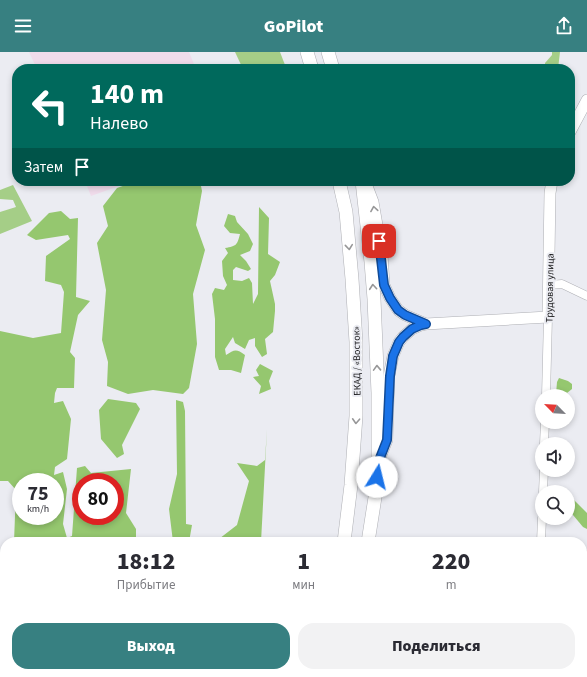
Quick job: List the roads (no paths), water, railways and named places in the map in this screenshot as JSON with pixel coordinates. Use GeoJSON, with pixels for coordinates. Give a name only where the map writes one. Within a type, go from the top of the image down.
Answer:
{"type":"FeatureCollection","features":[{"type":"Feature","properties":{"kind":"main road"},"geometry":{"type":"LineString","coordinates":[[306,52],[310,64]]}},
{"type":"Feature","properties":{"kind":"main road"},"geometry":{"type":"LineString","coordinates":[[328,52],[332,64]]}},
{"type":"Feature","properties":{"kind":"main road"},"geometry":{"type":"LineString","coordinates":[[575,123],[587,100]]}},
{"type":"Feature","properties":{"kind":"main road","name":"ЕКАД / «Восток»"},"geometry":{"type":"LineString","coordinates":[[340,186],[346,220],[352,279],[356,348],[356,416],[351,485],[345,537]]}},
{"type":"Feature","properties":{"kind":"main road","name":"ЕКАД / «Восток»"},"geometry":{"type":"LineString","coordinates":[[363,186],[371,262],[376,332],[378,393],[378,463],[376,491],[369,537]]}},
{"type":"Feature","properties":{"kind":"main road"},"geometry":{"type":"LineString","coordinates":[[367,186],[373,202],[382,254],[384,285],[398,310],[405,315],[426,324]]}},
{"type":"Feature","properties":{"kind":"main road","name":"Трудовая улица"},"geometry":{"type":"LineString","coordinates":[[548,317],[551,186]]}},
{"type":"Feature","properties":{"kind":"main road"},"geometry":{"type":"LineString","coordinates":[[378,463],[387,440],[390,376],[393,356],[399,342],[412,329],[426,324],[548,317]]}},
{"type":"Feature","properties":{"kind":"street"},"geometry":{"type":"LineString","coordinates":[[549,285],[562,284],[587,296]]}},
{"type":"Feature","properties":{"kind":"street","name":"Трудовая улица"},"geometry":{"type":"LineString","coordinates":[[546,389],[548,317]]}},
{"type":"Feature","properties":{"kind":"street"},"geometry":{"type":"LineString","coordinates":[[542,525],[542,537]]}}]}
